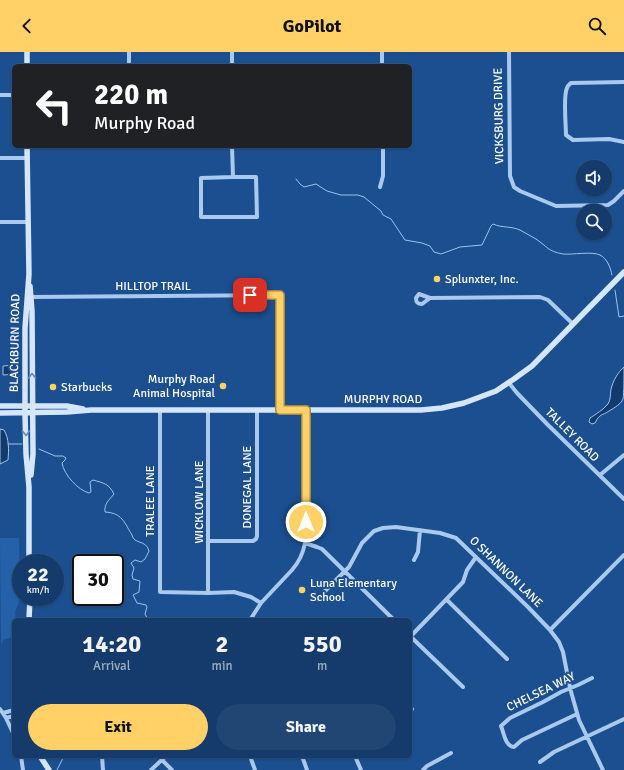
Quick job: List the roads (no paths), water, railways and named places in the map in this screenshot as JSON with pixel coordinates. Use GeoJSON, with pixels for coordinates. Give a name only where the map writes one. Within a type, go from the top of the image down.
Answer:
{"type":"FeatureCollection","features":[{"type":"Feature","properties":{"kind":"main road"},"geometry":{"type":"LineString","coordinates":[[27,52],[27,64]]}},
{"type":"Feature","properties":{"kind":"main road","name":"BLACKBURN ROAD"},"geometry":{"type":"LineString","coordinates":[[28,148],[29,297],[32,328],[33,406],[33,454],[29,487]]}},
{"type":"Feature","properties":{"kind":"main road","name":"MURPHY ROAD"},"geometry":{"type":"LineString","coordinates":[[0,413],[92,410],[416,410],[458,405],[496,391],[532,366],[624,272]]}},
{"type":"Feature","properties":{"kind":"main road","name":"BLACKBURN ROAD"},"geometry":{"type":"LineString","coordinates":[[29,297],[25,328],[26,454],[29,487]]}},
{"type":"Feature","properties":{"kind":"main road"},"geometry":{"type":"LineString","coordinates":[[25,328],[32,328]]}},
{"type":"Feature","properties":{"kind":"main road"},"geometry":{"type":"LineString","coordinates":[[25,344],[29,361],[32,363]]}},
{"type":"Feature","properties":{"kind":"main road","name":"MURPHY ROAD"},"geometry":{"type":"LineString","coordinates":[[0,406],[67,406],[92,410]]}},
{"type":"Feature","properties":{"kind":"main road"},"geometry":{"type":"LineString","coordinates":[[29,487],[29,554]]}},
{"type":"Feature","properties":{"kind":"main road"},"geometry":{"type":"LineString","coordinates":[[30,606],[30,618]]}},
{"type":"Feature","properties":{"kind":"main road"},"geometry":{"type":"LineString","coordinates":[[41,758],[50,770]]}},
{"type":"Feature","properties":{"kind":"street"},"geometry":{"type":"LineString","coordinates":[[129,52],[129,64]]}},
{"type":"Feature","properties":{"kind":"street"},"geometry":{"type":"LineString","coordinates":[[232,52],[232,64]]}},
{"type":"Feature","properties":{"kind":"street"},"geometry":{"type":"LineString","coordinates":[[382,52],[382,64]]}},
{"type":"Feature","properties":{"kind":"street","name":"VICKSBURG DRIVE"},"geometry":{"type":"LineString","coordinates":[[509,52],[510,176],[514,187],[556,206],[608,205],[624,191]]}},
{"type":"Feature","properties":{"kind":"street"},"geometry":{"type":"LineString","coordinates":[[624,82],[572,83],[568,85],[566,90],[566,135],[573,140],[609,139],[624,142]]}},
{"type":"Feature","properties":{"kind":"street"},"geometry":{"type":"LineString","coordinates":[[0,95],[12,95]]}},
{"type":"Feature","properties":{"kind":"street"},"geometry":{"type":"LineString","coordinates":[[232,148],[233,177]]}},
{"type":"Feature","properties":{"kind":"street"},"geometry":{"type":"LineString","coordinates":[[380,187],[383,176],[383,148]]}},
{"type":"Feature","properties":{"kind":"street"},"geometry":{"type":"LineString","coordinates":[[0,158],[28,158]]}},
{"type":"Feature","properties":{"kind":"street"},"geometry":{"type":"LineString","coordinates":[[233,177],[256,177],[257,217],[201,217],[201,178],[233,177]]}},
{"type":"Feature","properties":{"kind":"street"},"geometry":{"type":"LineString","coordinates":[[0,222],[28,222]]}},
{"type":"Feature","properties":{"kind":"street","name":"HILLTOP TRAIL"},"geometry":{"type":"LineString","coordinates":[[29,297],[280,295],[280,410]]}},
{"type":"Feature","properties":{"kind":"street"},"geometry":{"type":"LineString","coordinates":[[430,298],[540,297],[548,300],[574,324]]}},
{"type":"Feature","properties":{"kind":"street","name":"TALLEY ROAD"},"geometry":{"type":"LineString","coordinates":[[509,383],[533,410],[624,499]]}},
{"type":"Feature","properties":{"kind":"street","name":"TRALEE LANE"},"geometry":{"type":"LineString","coordinates":[[160,410],[160,592],[208,593]]}},
{"type":"Feature","properties":{"kind":"street","name":"WICKLOW LANE"},"geometry":{"type":"LineString","coordinates":[[208,410],[208,593]]}},
{"type":"Feature","properties":{"kind":"street","name":"DONEGAL LANE"},"geometry":{"type":"LineString","coordinates":[[209,541],[253,541],[256,539],[257,410]]}},
{"type":"Feature","properties":{"kind":"street"},"geometry":{"type":"LineString","coordinates":[[251,618],[261,603],[297,564],[305,544],[306,410]]}},
{"type":"Feature","properties":{"kind":"street"},"geometry":{"type":"LineString","coordinates":[[600,475],[624,455]]}},
{"type":"Feature","properties":{"kind":"street","name":"O SHANNON LANE"},"geometry":{"type":"LineString","coordinates":[[324,592],[344,571],[354,558],[362,543],[374,531],[383,528],[396,527],[440,532],[453,537],[476,556],[550,630],[559,642],[564,652],[576,714],[603,770]]}},
{"type":"Feature","properties":{"kind":"street"},"geometry":{"type":"LineString","coordinates":[[414,560],[418,552],[420,530]]}},
{"type":"Feature","properties":{"kind":"street"},"geometry":{"type":"LineString","coordinates":[[305,544],[317,546],[322,549],[392,618]]}},
{"type":"Feature","properties":{"kind":"street"},"geometry":{"type":"LineString","coordinates":[[550,630],[624,555]]}},
{"type":"Feature","properties":{"kind":"street"},"geometry":{"type":"LineString","coordinates":[[412,634],[463,582],[466,570],[476,556]]}},
{"type":"Feature","properties":{"kind":"street"},"geometry":{"type":"LineString","coordinates":[[208,593],[239,593],[251,597],[261,603]]}},
{"type":"Feature","properties":{"kind":"street"},"geometry":{"type":"LineString","coordinates":[[447,600],[507,659]]}},
{"type":"Feature","properties":{"kind":"street"},"geometry":{"type":"LineString","coordinates":[[412,638],[463,687]]}},
{"type":"Feature","properties":{"kind":"street","name":"CHELSEA WAY"},"geometry":{"type":"LineString","coordinates":[[576,714],[522,740],[514,747],[507,744],[501,726],[510,718],[592,678]]}},
{"type":"Feature","properties":{"kind":"street"},"geometry":{"type":"LineString","coordinates":[[0,709],[12,731]]}},
{"type":"Feature","properties":{"kind":"street"},"geometry":{"type":"LineString","coordinates":[[3,713],[12,711]]}},
{"type":"Feature","properties":{"kind":"street"},"geometry":{"type":"LineString","coordinates":[[6,718],[12,716]]}},
{"type":"Feature","properties":{"kind":"street"},"geometry":{"type":"LineString","coordinates":[[540,762],[554,752],[624,719]]}},
{"type":"Feature","properties":{"kind":"street"},"geometry":{"type":"LineString","coordinates":[[423,770],[427,766],[451,753]]}},
{"type":"Feature","properties":{"kind":"street"},"geometry":{"type":"LineString","coordinates":[[21,758],[23,770]]}},
{"type":"Feature","properties":{"kind":"street"},"geometry":{"type":"LineString","coordinates":[[102,758],[103,770]]}},
{"type":"Feature","properties":{"kind":"street"},"geometry":{"type":"LineString","coordinates":[[251,758],[255,770]]}},
{"type":"Feature","properties":{"kind":"street"},"geometry":{"type":"LineString","coordinates":[[303,758],[308,770]]}},
{"type":"Feature","properties":{"kind":"street"},"geometry":{"type":"LineString","coordinates":[[356,758],[361,770]]}},
{"type":"Feature","properties":{"kind":"street"},"geometry":{"type":"LineString","coordinates":[[151,770],[162,760],[172,770]]}},
{"type":"Feature","properties":{"kind":"waterway"},"geometry":{"type":"LineString","coordinates":[[296,179],[304,187],[316,184],[327,191],[341,195],[358,195],[364,197],[381,211],[383,215],[391,219],[405,240],[430,246],[434,252],[441,254],[460,247],[482,245],[493,224],[520,230],[558,253],[592,253],[600,255],[607,261],[612,275]]}},
{"type":"Feature","properties":{"kind":"waterway"},"geometry":{"type":"LineString","coordinates":[[615,290],[619,317],[624,316]]}},
{"type":"Feature","properties":{"kind":"waterway"},"geometry":{"type":"LineString","coordinates":[[8,444],[22,444]]}},
{"type":"Feature","properties":{"kind":"waterway"},"geometry":{"type":"LineString","coordinates":[[39,449],[55,456],[63,456],[66,458],[62,463],[63,468],[80,489],[89,493],[91,492],[90,482],[93,480],[106,484],[114,494],[106,504],[105,512],[119,516],[133,538],[143,543],[149,551],[145,559],[141,562],[135,560],[131,563],[134,568],[132,575],[133,579],[140,581],[139,592],[133,595],[137,603],[146,605],[147,607],[145,614],[147,618]]}},
{"type":"Feature","properties":{"kind":"waterway"},"geometry":{"type":"LineString","coordinates":[[57,770],[63,758]]}},
{"type":"Feature","properties":{"kind":"place","name":"Splunxter, Inc."},"geometry":{"type":"Point","coordinates":[437,279]}},
{"type":"Feature","properties":{"kind":"place","name":"Murphy Road Animal Hospital"},"geometry":{"type":"Point","coordinates":[223,386]}},
{"type":"Feature","properties":{"kind":"place","name":"Starbucks"},"geometry":{"type":"Point","coordinates":[53,387]}},
{"type":"Feature","properties":{"kind":"place","name":"Luna Elementary School"},"geometry":{"type":"Point","coordinates":[302,590]}}]}
